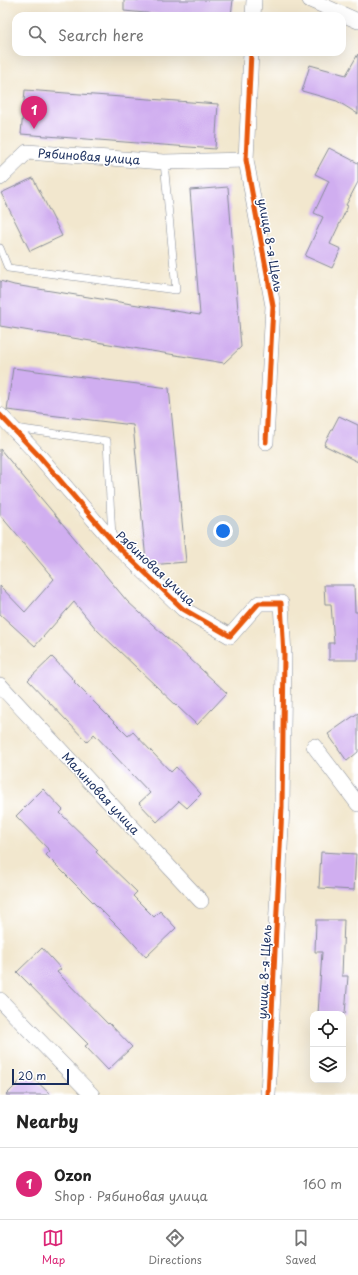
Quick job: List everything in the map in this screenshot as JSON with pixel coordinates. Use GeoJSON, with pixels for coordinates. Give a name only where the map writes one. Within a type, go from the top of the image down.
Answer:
{"type":"FeatureCollection","features":[{"type":"Feature","properties":{"kind":"street"},"geometry":{"type":"LineString","coordinates":[[253,12],[254,0]]}},
{"type":"Feature","properties":{"kind":"street"},"geometry":{"type":"LineString","coordinates":[[310,0],[337,12]]}},
{"type":"Feature","properties":{"kind":"street"},"geometry":{"type":"LineString","coordinates":[[346,16],[358,21]]}},
{"type":"Feature","properties":{"kind":"street","name":"улица 8-я Щель"},"geometry":{"type":"LineString","coordinates":[[251,56],[246,160],[273,306],[266,442]]}},
{"type":"Feature","properties":{"kind":"street","name":"Рябиновая улица"},"geometry":{"type":"LineString","coordinates":[[0,178],[27,152],[164,162],[246,160]]}},
{"type":"Feature","properties":{"kind":"street","name":"Рябиновая улица"},"geometry":{"type":"LineString","coordinates":[[0,415],[40,457],[113,542],[183,609],[230,636],[259,603],[281,603],[284,654]]}},
{"type":"Feature","properties":{"kind":"street","name":"улица 8-я Щель"},"geometry":{"type":"LineString","coordinates":[[268,1095],[280,850],[284,654]]}},
{"type":"Feature","properties":{"kind":"street","name":"Малиновая улица"},"geometry":{"type":"LineString","coordinates":[[0,685],[201,901]]}},
{"type":"Feature","properties":{"kind":"street"},"geometry":{"type":"LineString","coordinates":[[314,746],[358,804]]}},
{"type":"Feature","properties":{"kind":"street"},"geometry":{"type":"LineString","coordinates":[[0,1000],[92,1095]]}},
{"type":"Feature","properties":{"kind":"lane"},"geometry":{"type":"LineString","coordinates":[[0,248],[8,268],[176,290],[164,162]]}},
{"type":"Feature","properties":{"kind":"lane"},"geometry":{"type":"LineString","coordinates":[[11,427],[107,441],[113,542]]}},
{"type":"Feature","properties":{"kind":"building"},"geometry":{"type":"Polygon","coordinates":[[[124,0],[233,0],[232,12],[124,11],[124,0]]]}},
{"type":"Feature","properties":{"kind":"building"},"geometry":{"type":"Polygon","coordinates":[[[358,54],[358,114],[337,101],[302,91],[310,65],[346,75],[358,54]]]}},
{"type":"Feature","properties":{"kind":"building"},"geometry":{"type":"Polygon","coordinates":[[[25,90],[218,104],[215,149],[21,134],[25,90]]]}},
{"type":"Feature","properties":{"kind":"building"},"geometry":{"type":"Polygon","coordinates":[[[329,148],[358,163],[358,182],[346,205],[348,206],[330,244],[341,249],[332,268],[305,256],[323,217],[314,213],[329,181],[315,174],[329,148]]]}},
{"type":"Feature","properties":{"kind":"building"},"geometry":{"type":"Polygon","coordinates":[[[33,178],[62,236],[30,251],[1,193],[33,178]]]}},
{"type":"Feature","properties":{"kind":"building"},"geometry":{"type":"Polygon","coordinates":[[[228,187],[241,347],[224,363],[0,326],[0,281],[14,285],[200,315],[190,190],[228,187]]]}},
{"type":"Feature","properties":{"kind":"building"},"geometry":{"type":"Polygon","coordinates":[[[13,368],[169,388],[186,562],[150,565],[146,561],[133,425],[7,410],[13,368]]]}},
{"type":"Feature","properties":{"kind":"building"},"geometry":{"type":"Polygon","coordinates":[[[339,416],[358,425],[358,462],[324,445],[339,416]]]}},
{"type":"Feature","properties":{"kind":"building"},"geometry":{"type":"Polygon","coordinates":[[[0,449],[127,601],[227,693],[197,725],[97,630],[74,602],[35,646],[0,614],[0,586],[25,612],[54,579],[0,515],[0,449]]]}},
{"type":"Feature","properties":{"kind":"building"},"geometry":{"type":"Polygon","coordinates":[[[324,585],[354,585],[355,612],[358,612],[358,660],[329,660],[329,643],[334,643],[331,604],[325,604],[324,585]]]}},
{"type":"Feature","properties":{"kind":"building"},"geometry":{"type":"Polygon","coordinates":[[[52,657],[75,681],[74,682],[128,736],[133,732],[171,772],[176,767],[201,794],[187,808],[179,801],[157,822],[139,803],[150,793],[94,734],[87,742],[28,680],[52,657]]]}},
{"type":"Feature","properties":{"kind":"building"},"geometry":{"type":"Polygon","coordinates":[[[358,713],[358,752],[347,761],[328,734],[358,713]]]}},
{"type":"Feature","properties":{"kind":"building"},"geometry":{"type":"Polygon","coordinates":[[[43,789],[63,810],[60,813],[98,850],[96,852],[137,892],[133,896],[154,917],[160,911],[176,928],[146,957],[46,855],[50,851],[16,816],[43,789]]]}},
{"type":"Feature","properties":{"kind":"building"},"geometry":{"type":"Polygon","coordinates":[[[321,852],[356,854],[354,890],[319,888],[321,852]]]}},
{"type":"Feature","properties":{"kind":"building"},"geometry":{"type":"Polygon","coordinates":[[[316,920],[344,920],[342,976],[348,976],[345,1011],[318,1011],[322,952],[315,952],[316,920]]]}},
{"type":"Feature","properties":{"kind":"building"},"geometry":{"type":"Polygon","coordinates":[[[42,948],[61,969],[57,972],[132,1047],[108,1070],[85,1046],[88,1044],[17,972],[42,948]]]}},
{"type":"Feature","properties":{"kind":"building"},"geometry":{"type":"Polygon","coordinates":[[[28,1073],[51,1095],[6,1095],[28,1073]]]}},
{"type":"Feature","properties":{"kind":"cycle path"},"geometry":{"type":"LineString","coordinates":[[251,56],[246,160],[273,306],[266,442]]}},
{"type":"Feature","properties":{"kind":"cycle path"},"geometry":{"type":"LineString","coordinates":[[0,415],[40,457],[113,542],[183,609],[230,636],[259,603],[281,603],[284,655],[282,807],[268,1095]]}},
{"type":"Feature","properties":{"kind":"place","name":"Ozon"},"geometry":{"type":"Point","coordinates":[34,129]}}]}
